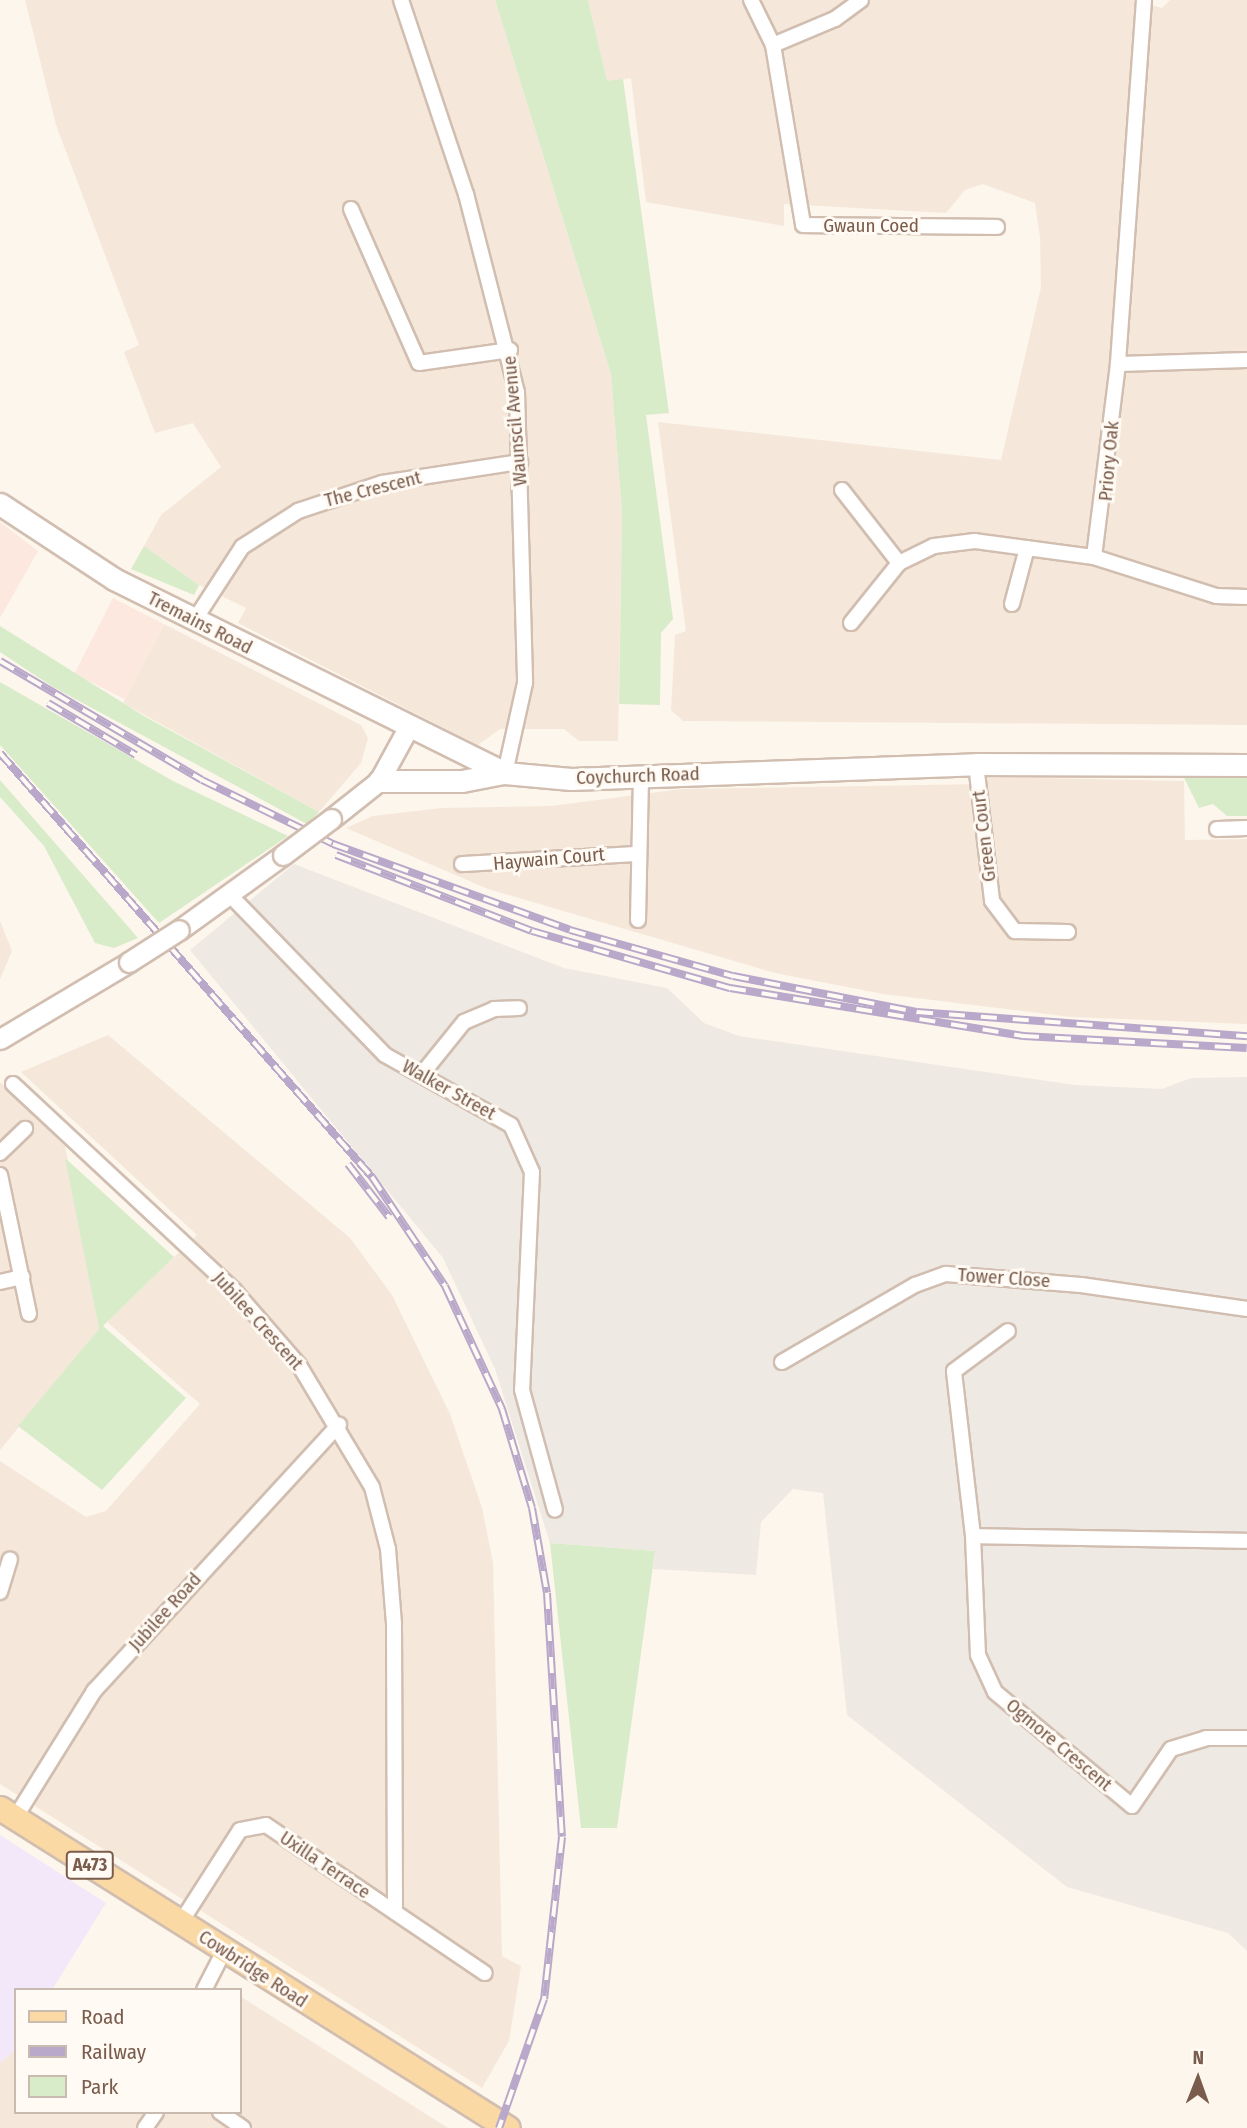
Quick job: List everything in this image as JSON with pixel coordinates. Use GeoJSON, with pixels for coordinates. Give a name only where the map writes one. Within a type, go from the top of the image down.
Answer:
{"type":"FeatureCollection","features":[{"type":"Feature","properties":{"kind":"main road","name":"Tremains Road"},"geometry":{"type":"LineString","coordinates":[[0,504],[114,579],[408,729]]}},
{"type":"Feature","properties":{"kind":"main road","name":"Coychurch Road"},"geometry":{"type":"LineString","coordinates":[[408,729],[505,773],[537,778],[976,764],[1247,765]]}},
{"type":"Feature","properties":{"kind":"main road"},"geometry":{"type":"LineString","coordinates":[[379,780],[462,781],[505,773]]}},
{"type":"Feature","properties":{"kind":"main road","name":"Cowbridge Road"},"geometry":{"type":"LineString","coordinates":[[7,1813],[508,2128]]}},
{"type":"Feature","properties":{"kind":"street","name":"Waunscil Avenue"},"geometry":{"type":"LineString","coordinates":[[401,0],[466,194],[510,350],[520,462],[525,683],[505,773]]}},
{"type":"Feature","properties":{"kind":"street","name":"Gwaun Coed"},"geometry":{"type":"LineString","coordinates":[[751,0],[773,45],[803,225],[997,227]]}},
{"type":"Feature","properties":{"kind":"street"},"geometry":{"type":"LineString","coordinates":[[773,45],[835,19],[861,0]]}},
{"type":"Feature","properties":{"kind":"street","name":"Priory Oak"},"geometry":{"type":"LineString","coordinates":[[1094,557],[1118,364],[1144,0]]}},
{"type":"Feature","properties":{"kind":"street"},"geometry":{"type":"LineString","coordinates":[[351,209],[419,363],[510,350]]}},
{"type":"Feature","properties":{"kind":"street"},"geometry":{"type":"LineString","coordinates":[[1118,364],[1247,360]]}},
{"type":"Feature","properties":{"kind":"street","name":"The Crescent"},"geometry":{"type":"LineString","coordinates":[[194,621],[242,547],[298,511],[383,483],[520,462]]}},
{"type":"Feature","properties":{"kind":"street"},"geometry":{"type":"LineString","coordinates":[[842,491],[899,562]]}},
{"type":"Feature","properties":{"kind":"street"},"geometry":{"type":"LineString","coordinates":[[851,623],[899,562],[934,546],[975,541],[1094,557],[1216,596],[1247,597]]}},
{"type":"Feature","properties":{"kind":"street"},"geometry":{"type":"LineString","coordinates":[[1012,604],[1027,548]]}},
{"type":"Feature","properties":{"kind":"street"},"geometry":{"type":"LineString","coordinates":[[0,1039],[179,930],[331,820],[379,780],[408,729]]}},
{"type":"Feature","properties":{"kind":"street","name":"Green Court"},"geometry":{"type":"LineString","coordinates":[[976,764],[992,901],[1015,931],[1068,932]]}},
{"type":"Feature","properties":{"kind":"street"},"geometry":{"type":"LineString","coordinates":[[638,920],[637,854],[641,776]]}},
{"type":"Feature","properties":{"kind":"street"},"geometry":{"type":"LineString","coordinates":[[1217,828],[1247,828]]}},
{"type":"Feature","properties":{"kind":"street","name":"Haywain Court"},"geometry":{"type":"LineString","coordinates":[[462,864],[637,854]]}},
{"type":"Feature","properties":{"kind":"street","name":"Walker Street"},"geometry":{"type":"LineString","coordinates":[[229,894],[385,1055],[511,1125],[532,1172],[522,1390],[555,1510]]}},
{"type":"Feature","properties":{"kind":"street"},"geometry":{"type":"LineString","coordinates":[[422,1074],[464,1022],[494,1009],[519,1007]]}},
{"type":"Feature","properties":{"kind":"street","name":"Jubilee Crescent"},"geometry":{"type":"LineString","coordinates":[[13,1084],[234,1290],[299,1365],[339,1425],[372,1487],[388,1549],[394,1624]]}},
{"type":"Feature","properties":{"kind":"street"},"geometry":{"type":"LineString","coordinates":[[0,1153],[24,1129]]}},
{"type":"Feature","properties":{"kind":"street"},"geometry":{"type":"LineString","coordinates":[[0,1175],[29,1314]]}},
{"type":"Feature","properties":{"kind":"street","name":"Tower Close"},"geometry":{"type":"LineString","coordinates":[[782,1362],[915,1284],[946,1274],[1082,1284],[1247,1309]]}},
{"type":"Feature","properties":{"kind":"street"},"geometry":{"type":"LineString","coordinates":[[0,1282],[22,1278]]}},
{"type":"Feature","properties":{"kind":"street","name":"Ogmore Crescent"},"geometry":{"type":"LineString","coordinates":[[1008,1331],[954,1371],[973,1536],[978,1655],[995,1692],[1132,1806],[1171,1749],[1206,1738],[1247,1738]]}},
{"type":"Feature","properties":{"kind":"street","name":"Jubilee Road"},"geometry":{"type":"LineString","coordinates":[[7,1813],[94,1691],[339,1425]]}},
{"type":"Feature","properties":{"kind":"street"},"geometry":{"type":"LineString","coordinates":[[973,1536],[1247,1541]]}},
{"type":"Feature","properties":{"kind":"street"},"geometry":{"type":"LineString","coordinates":[[0,1592],[10,1559]]}},
{"type":"Feature","properties":{"kind":"street","name":"Uxilla Terrace"},"geometry":{"type":"LineString","coordinates":[[394,1624],[395,1912]]}},
{"type":"Feature","properties":{"kind":"street","name":"Uxilla Terrace"},"geometry":{"type":"LineString","coordinates":[[181,1922],[240,1830],[251,1823],[266,1825],[485,1973]]}},
{"type":"Feature","properties":{"kind":"street"},"geometry":{"type":"LineString","coordinates":[[205,1988],[224,1951]]}},
{"type":"Feature","properties":{"kind":"street"},"geometry":{"type":"LineString","coordinates":[[223,2114],[243,2128]]}},
{"type":"Feature","properties":{"kind":"shaded area"},"geometry":{"type":"Polygon","coordinates":[[[25,0],[495,0],[611,374],[622,513],[618,741],[579,741],[564,729],[500,729],[478,745],[238,623],[246,608],[199,585],[144,546],[161,515],[221,467],[193,423],[155,433],[124,352],[139,345],[56,125],[25,0]]]}},
{"type":"Feature","properties":{"kind":"shaded area"},"geometry":{"type":"Polygon","coordinates":[[[588,0],[1133,0],[1162,8],[1170,0],[1247,0],[1247,725],[683,721],[671,710],[675,635],[686,631],[658,422],[1001,460],[1041,287],[1040,237],[1035,203],[983,184],[965,190],[946,213],[784,204],[784,226],[646,202],[631,78],[607,82],[588,0]]]}},
{"type":"Feature","properties":{"kind":"shaded area"},"geometry":{"type":"Polygon","coordinates":[[[0,522],[38,551],[0,618],[0,522]]]}},
{"type":"Feature","properties":{"kind":"shaded area"},"geometry":{"type":"Polygon","coordinates":[[[113,598],[164,624],[125,700],[74,674],[113,598]]]}},
{"type":"Feature","properties":{"kind":"shaded area"},"geometry":{"type":"Polygon","coordinates":[[[164,624],[361,725],[368,738],[361,763],[319,812],[123,703],[164,624]]]}},
{"type":"Feature","properties":{"kind":"shaded area"},"geometry":{"type":"Polygon","coordinates":[[[985,777],[1184,781],[1185,840],[1247,839],[1247,1024],[1071,1017],[883,994],[775,973],[488,889],[346,828],[373,816],[441,808],[551,806],[682,789],[984,784],[985,777]]]}},
{"type":"Feature","properties":{"kind":"shaded area"},"geometry":{"type":"Polygon","coordinates":[[[294,864],[564,968],[667,988],[704,1023],[739,1036],[1075,1085],[1162,1089],[1191,1078],[1247,1077],[1247,1951],[1228,1933],[1067,1887],[847,1715],[823,1493],[793,1489],[761,1522],[756,1575],[653,1569],[655,1551],[550,1543],[495,1369],[443,1258],[190,950],[294,864]]]}},
{"type":"Feature","properties":{"kind":"shaded area"},"geometry":{"type":"Polygon","coordinates":[[[0,921],[12,951],[0,979],[0,921]]]}},
{"type":"Feature","properties":{"kind":"shaded area"},"geometry":{"type":"Polygon","coordinates":[[[108,1035],[350,1238],[392,1295],[450,1414],[482,1508],[493,1563],[502,1956],[521,1966],[509,2041],[482,2088],[0,1784],[0,1461],[86,1517],[106,1511],[200,1404],[107,1322],[197,1235],[21,1072],[108,1035]]]}},
{"type":"Feature","properties":{"kind":"shaded area"},"geometry":{"type":"Polygon","coordinates":[[[0,1082],[65,1146],[99,1329],[0,1450],[0,1082]]]}},
{"type":"Feature","properties":{"kind":"shaded area"},"geometry":{"type":"Polygon","coordinates":[[[0,1835],[106,1903],[53,1988],[14,1988],[14,2051],[0,2063],[0,1835]]]}},
{"type":"Feature","properties":{"kind":"shaded area"},"geometry":{"type":"Polygon","coordinates":[[[242,1997],[448,2128],[0,2128],[0,2063],[14,2051],[14,2114],[242,2114],[242,1997]]]}},
{"type":"Feature","properties":{"kind":"green space"},"geometry":{"type":"Polygon","coordinates":[[[495,0],[588,0],[607,81],[623,79],[669,413],[646,415],[673,619],[661,633],[660,705],[619,704],[622,513],[611,374],[495,0]]]}},
{"type":"Feature","properties":{"kind":"green space"},"geometry":{"type":"Polygon","coordinates":[[[144,546],[199,585],[194,595],[131,569],[144,546]]]}},
{"type":"Feature","properties":{"kind":"green space"},"geometry":{"type":"Polygon","coordinates":[[[0,626],[144,716],[319,812],[307,824],[53,687],[0,652],[0,626]]]}},
{"type":"Feature","properties":{"kind":"green space"},"geometry":{"type":"Polygon","coordinates":[[[0,682],[173,781],[288,836],[159,923],[0,745],[0,682]]]}},
{"type":"Feature","properties":{"kind":"green space"},"geometry":{"type":"Polygon","coordinates":[[[1247,777],[1247,816],[1227,816],[1213,804],[1199,808],[1184,778],[1247,777]]]}},
{"type":"Feature","properties":{"kind":"green space"},"geometry":{"type":"Polygon","coordinates":[[[0,780],[138,938],[114,948],[95,943],[44,846],[0,797],[0,780]]]}},
{"type":"Feature","properties":{"kind":"green space"},"geometry":{"type":"Polygon","coordinates":[[[65,1158],[174,1257],[103,1326],[186,1398],[102,1490],[18,1426],[99,1329],[65,1158]]]}},
{"type":"Feature","properties":{"kind":"green space"},"geometry":{"type":"Polygon","coordinates":[[[550,1543],[655,1551],[617,1828],[581,1828],[550,1543]]]}},
{"type":"Feature","properties":{"kind":"railway"},"geometry":{"type":"LineString","coordinates":[[0,661],[202,780],[333,844],[570,930],[733,976],[917,1012],[1247,1036]]}},
{"type":"Feature","properties":{"kind":"railway"},"geometry":{"type":"LineString","coordinates":[[48,703],[136,755]]}},
{"type":"Feature","properties":{"kind":"railway"},"geometry":{"type":"LineString","coordinates":[[0,753],[372,1177],[445,1286],[502,1409],[532,1508],[547,1593],[562,1837],[544,1999],[499,2128]]}},
{"type":"Feature","properties":{"kind":"railway"},"geometry":{"type":"LineString","coordinates":[[336,855],[532,931],[730,988],[1023,1036],[1247,1048]]}},
{"type":"Feature","properties":{"kind":"railway"},"geometry":{"type":"LineString","coordinates":[[348,1164],[389,1217]]}}]}
